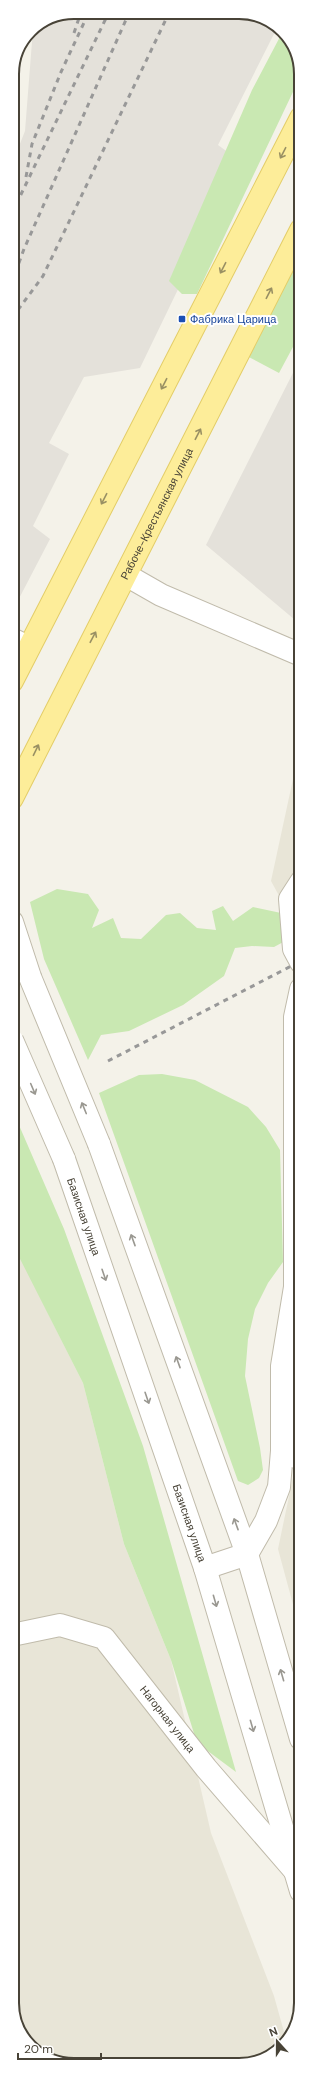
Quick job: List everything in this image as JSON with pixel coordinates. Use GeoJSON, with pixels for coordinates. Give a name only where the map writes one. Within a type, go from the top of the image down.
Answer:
{"type":"FeatureCollection","features":[{"type":"Feature","properties":{"kind":"main road"},"geometry":{"type":"LineString","coordinates":[[20,643],[294,131]]}},
{"type":"Feature","properties":{"kind":"main road","name":"Рабоче-Крестьянская улица"},"geometry":{"type":"LineString","coordinates":[[19,784],[75,671],[126,575],[294,244]]}},
{"type":"Feature","properties":{"kind":"street"},"geometry":{"type":"LineString","coordinates":[[126,575],[161,595],[294,652]]}},
{"type":"Feature","properties":{"kind":"street"},"geometry":{"type":"LineString","coordinates":[[294,893],[290,899],[294,949]]}},
{"type":"Feature","properties":{"kind":"street"},"geometry":{"type":"LineString","coordinates":[[19,943],[30,977],[98,1144],[247,1554],[294,1715]]}},
{"type":"Feature","properties":{"kind":"street","name":"Базисная улица"},"geometry":{"type":"LineString","coordinates":[[19,1056],[64,1159],[206,1568],[294,1867]]}},
{"type":"Feature","properties":{"kind":"street"},"geometry":{"type":"LineString","coordinates":[[206,1568],[247,1554],[266,1521],[291,1455],[282,1366],[294,1304]]}},
{"type":"Feature","properties":{"kind":"street","name":"Нагорная улица"},"geometry":{"type":"LineString","coordinates":[[19,1634],[60,1626],[104,1638],[206,1768],[294,1876]]}},
{"type":"Feature","properties":{"kind":"shaded area"},"geometry":{"type":"Polygon","coordinates":[[[74,19],[246,19],[270,28],[275,33],[218,145],[240,161],[140,368],[84,377],[49,443],[69,454],[33,526],[50,539],[19,599],[19,146],[25,131],[32,38],[43,28],[53,23],[74,19]]]}},
{"type":"Feature","properties":{"kind":"shaded area"},"geometry":{"type":"Polygon","coordinates":[[[294,371],[294,619],[206,545],[294,371]]]}},
{"type":"Feature","properties":{"kind":"shaded area"},"geometry":{"type":"Polygon","coordinates":[[[294,774],[294,923],[271,881],[294,774]]]}},
{"type":"Feature","properties":{"kind":"shaded area"},"geometry":{"type":"Polygon","coordinates":[[[19,1255],[83,1383],[124,1544],[171,1660],[211,1833],[274,1996],[285,2034],[270,2049],[260,2054],[243,2058],[63,2057],[46,2051],[33,2039],[23,2024],[19,2007],[19,1255]]]}},
{"type":"Feature","properties":{"kind":"shaded area"},"geometry":{"type":"Polygon","coordinates":[[[294,1472],[294,1608],[278,1549],[294,1472]]]}},
{"type":"Feature","properties":{"kind":"green space"},"geometry":{"type":"Polygon","coordinates":[[[280,38],[288,50],[293,63],[294,90],[197,294],[182,294],[169,281],[252,90],[280,38]]]}},
{"type":"Feature","properties":{"kind":"green space"},"geometry":{"type":"Polygon","coordinates":[[[294,257],[294,345],[279,373],[243,354],[294,257]]]}},
{"type":"Feature","properties":{"kind":"green space"},"geometry":{"type":"Polygon","coordinates":[[[57,889],[88,894],[99,910],[92,928],[113,918],[121,938],[141,939],[166,915],[180,913],[197,928],[216,930],[212,911],[223,906],[233,921],[253,907],[281,913],[287,940],[274,947],[252,946],[235,948],[224,976],[183,1005],[129,1031],[101,1035],[88,1060],[44,959],[30,902],[57,889]]]}},
{"type":"Feature","properties":{"kind":"green space"},"geometry":{"type":"Polygon","coordinates":[[[162,1074],[195,1080],[248,1107],[266,1127],[280,1150],[283,1262],[268,1283],[255,1309],[248,1339],[245,1376],[263,1470],[259,1478],[248,1485],[238,1481],[99,1093],[139,1075],[162,1074]]]}},
{"type":"Feature","properties":{"kind":"green space"},"geometry":{"type":"Polygon","coordinates":[[[19,1125],[64,1229],[143,1446],[236,1772],[197,1743],[171,1660],[124,1544],[83,1383],[19,1257],[19,1125]]]}},
{"type":"Feature","properties":{"kind":"railway"},"geometry":{"type":"LineString","coordinates":[[74,33],[79,19]]}},
{"type":"Feature","properties":{"kind":"railway"},"geometry":{"type":"LineString","coordinates":[[26,177],[32,144],[61,72],[86,19]]}},
{"type":"Feature","properties":{"kind":"railway"},"geometry":{"type":"LineString","coordinates":[[19,198],[106,19]]}},
{"type":"Feature","properties":{"kind":"railway"},"geometry":{"type":"LineString","coordinates":[[19,263],[126,19]]}},
{"type":"Feature","properties":{"kind":"railway"},"geometry":{"type":"LineString","coordinates":[[19,309],[43,276],[166,19]]}},
{"type":"Feature","properties":{"kind":"railway"},"geometry":{"type":"LineString","coordinates":[[108,1061],[294,965]]}},
{"type":"Feature","properties":{"kind":"place","name":"Фабрика Царица"},"geometry":{"type":"Point","coordinates":[182,319]}}]}
